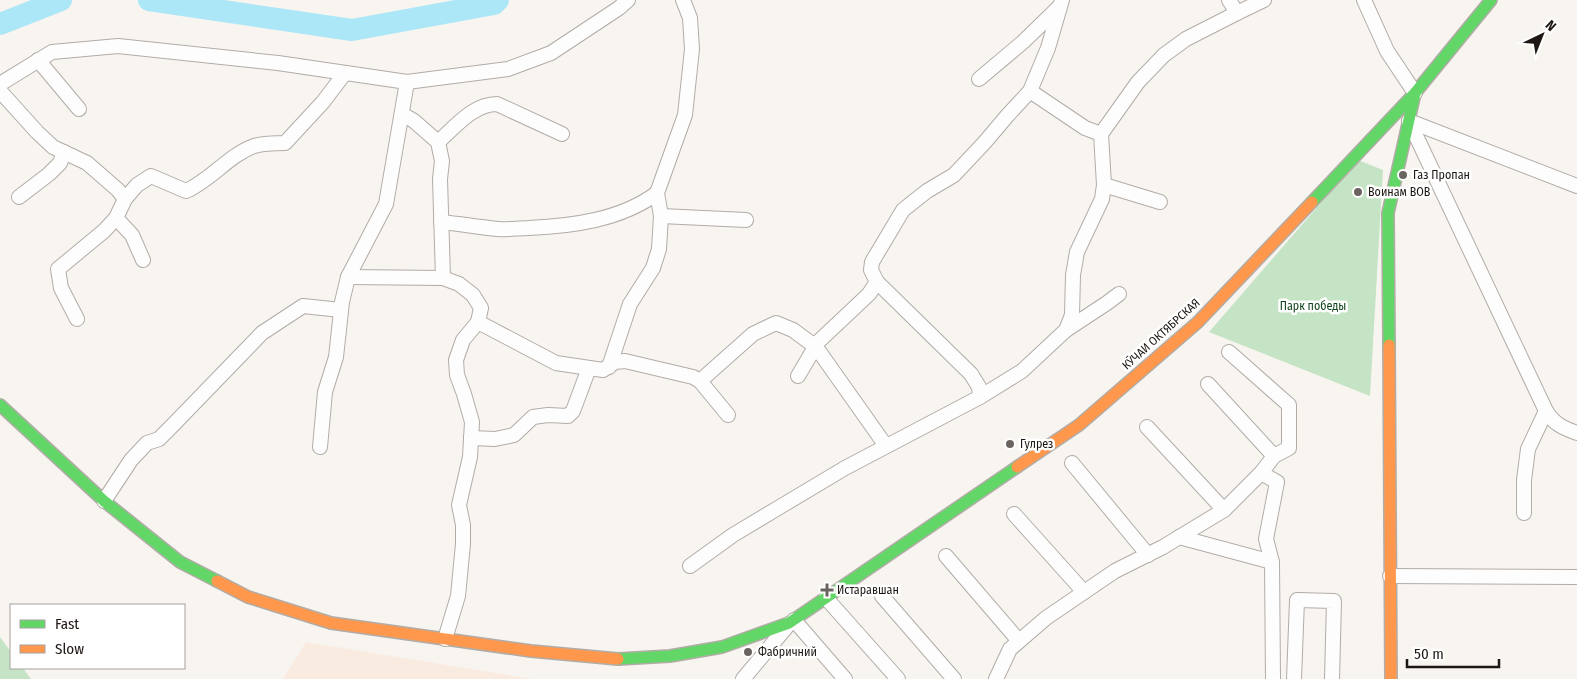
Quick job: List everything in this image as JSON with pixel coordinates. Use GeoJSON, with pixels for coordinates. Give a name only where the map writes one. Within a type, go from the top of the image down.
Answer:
{"type":"FeatureCollection","features":[{"type":"Feature","properties":{"kind":"main road","name":"КӮЧАИ ОКТЯБРСКАЯ"},"geometry":{"type":"LineString","coordinates":[[0,405],[104,501],[180,562],[248,596],[331,623],[531,651],[612,659],[670,656],[722,647],[792,621],[1086,418],[1198,322],[1415,93],[1491,0]]}},
{"type":"Feature","properties":{"kind":"main road"},"geometry":{"type":"LineString","coordinates":[[1391,679],[1388,212],[1415,93]]}},
{"type":"Feature","properties":{"kind":"street"},"geometry":{"type":"LineString","coordinates":[[0,84],[52,52],[118,46],[278,63],[407,82],[508,69],[551,52],[619,8],[628,0]]}},
{"type":"Feature","properties":{"kind":"street"},"geometry":{"type":"LineString","coordinates":[[609,367],[630,304],[653,268],[659,249],[661,216],[657,193],[685,115],[688,95],[692,49],[690,18],[683,0]]}},
{"type":"Feature","properties":{"kind":"street"},"geometry":{"type":"LineString","coordinates":[[1229,0],[1237,13]]}},
{"type":"Feature","properties":{"kind":"street"},"geometry":{"type":"LineString","coordinates":[[1066,330],[1072,315],[1073,275],[1077,252],[1102,199],[1104,186],[1101,134],[1138,82],[1164,55],[1186,39],[1264,0]]}},
{"type":"Feature","properties":{"kind":"street"},"geometry":{"type":"LineString","coordinates":[[1364,0],[1387,51],[1415,93]]}},
{"type":"Feature","properties":{"kind":"street"},"geometry":{"type":"LineString","coordinates":[[979,79],[1023,42],[1061,3]]}},
{"type":"Feature","properties":{"kind":"street"},"geometry":{"type":"LineString","coordinates":[[980,397],[979,387],[972,374],[877,282],[871,270],[872,262],[903,210],[927,191],[954,175],[1030,91],[1048,48],[1061,3]]}},
{"type":"Feature","properties":{"kind":"street"},"geometry":{"type":"LineString","coordinates":[[38,60],[79,109]]}},
{"type":"Feature","properties":{"kind":"street"},"geometry":{"type":"LineString","coordinates":[[77,319],[61,288],[58,269],[104,231],[116,218],[125,199],[137,185],[151,176],[186,191],[194,188],[231,160],[254,146],[285,143],[323,102],[344,73]]}},
{"type":"Feature","properties":{"kind":"street"},"geometry":{"type":"LineString","coordinates":[[320,447],[325,392],[336,357],[341,310],[348,277],[386,204],[407,82]]}},
{"type":"Feature","properties":{"kind":"street"},"geometry":{"type":"LineString","coordinates":[[0,90],[37,132],[54,147],[87,163],[118,190],[125,199]]}},
{"type":"Feature","properties":{"kind":"street"},"geometry":{"type":"LineString","coordinates":[[1030,91],[1085,128],[1101,134]]}},
{"type":"Feature","properties":{"kind":"street"},"geometry":{"type":"LineString","coordinates":[[438,142],[462,120],[486,104],[497,104],[562,134]]}},
{"type":"Feature","properties":{"kind":"street"},"geometry":{"type":"LineString","coordinates":[[402,114],[414,121],[438,142],[442,161],[440,179],[443,278]]}},
{"type":"Feature","properties":{"kind":"street"},"geometry":{"type":"LineString","coordinates":[[1409,121],[1577,186]]}},
{"type":"Feature","properties":{"kind":"street"},"geometry":{"type":"LineString","coordinates":[[1409,121],[1546,411],[1552,421],[1561,427],[1577,433]]}},
{"type":"Feature","properties":{"kind":"street"},"geometry":{"type":"LineString","coordinates":[[19,197],[60,163],[64,152]]}},
{"type":"Feature","properties":{"kind":"street"},"geometry":{"type":"LineString","coordinates":[[1104,186],[1160,202]]}},
{"type":"Feature","properties":{"kind":"street"},"geometry":{"type":"LineString","coordinates":[[441,222],[500,229],[540,227],[578,222],[611,216],[635,206],[657,193]]}},
{"type":"Feature","properties":{"kind":"street"},"geometry":{"type":"LineString","coordinates":[[661,216],[746,220]]}},
{"type":"Feature","properties":{"kind":"street"},"geometry":{"type":"LineString","coordinates":[[116,218],[132,235],[143,260]]}},
{"type":"Feature","properties":{"kind":"street"},"geometry":{"type":"LineString","coordinates":[[348,277],[443,278],[459,284],[473,295],[481,308],[478,322],[463,340],[456,360],[457,375],[472,422],[470,457],[459,505],[463,525],[463,544],[458,596],[445,639]]}},
{"type":"Feature","properties":{"kind":"street"},"geometry":{"type":"LineString","coordinates":[[798,376],[818,342],[869,294],[877,282]]}},
{"type":"Feature","properties":{"kind":"street"},"geometry":{"type":"LineString","coordinates":[[690,566],[733,535],[845,468],[980,397],[1022,371],[1066,330],[1119,294]]}},
{"type":"Feature","properties":{"kind":"street"},"geometry":{"type":"LineString","coordinates":[[104,501],[131,460],[147,443],[158,439],[171,427],[262,333],[303,306],[341,310]]}},
{"type":"Feature","properties":{"kind":"street"},"geometry":{"type":"LineString","coordinates":[[478,322],[556,363],[603,370],[615,362],[625,361],[693,378],[700,381],[728,415]]}},
{"type":"Feature","properties":{"kind":"street"},"geometry":{"type":"LineString","coordinates":[[700,381],[753,334],[776,323],[792,330],[816,347],[886,446]]}},
{"type":"Feature","properties":{"kind":"street"},"geometry":{"type":"LineString","coordinates":[[996,679],[1010,649],[1046,618],[1115,571],[1148,555],[1224,510],[1261,473],[1274,456],[1289,448],[1289,404],[1229,352]]}},
{"type":"Feature","properties":{"kind":"street"},"geometry":{"type":"LineString","coordinates":[[471,438],[495,439],[514,435],[533,417],[548,415],[568,416],[573,411],[589,368]]}},
{"type":"Feature","properties":{"kind":"street"},"geometry":{"type":"LineString","coordinates":[[1208,384],[1274,456]]}},
{"type":"Feature","properties":{"kind":"street"},"geometry":{"type":"LineString","coordinates":[[1524,513],[1524,480],[1528,449],[1546,411]]}},
{"type":"Feature","properties":{"kind":"street"},"geometry":{"type":"LineString","coordinates":[[1147,426],[1224,510]]}},
{"type":"Feature","properties":{"kind":"street"},"geometry":{"type":"LineString","coordinates":[[1072,462],[1148,555]]}},
{"type":"Feature","properties":{"kind":"street"},"geometry":{"type":"LineString","coordinates":[[1261,473],[1277,482],[1266,539],[1272,562],[1272,679]]}},
{"type":"Feature","properties":{"kind":"street"},"geometry":{"type":"LineString","coordinates":[[1014,514],[1084,592]]}},
{"type":"Feature","properties":{"kind":"street"},"geometry":{"type":"LineString","coordinates":[[1179,537],[1272,562]]}},
{"type":"Feature","properties":{"kind":"street"},"geometry":{"type":"LineString","coordinates":[[946,556],[1019,640]]}},
{"type":"Feature","properties":{"kind":"street"},"geometry":{"type":"LineString","coordinates":[[1390,576],[1577,577]]}},
{"type":"Feature","properties":{"kind":"street"},"geometry":{"type":"LineString","coordinates":[[882,596],[954,679]]}},
{"type":"Feature","properties":{"kind":"street"},"geometry":{"type":"LineString","coordinates":[[826,598],[898,679]]}},
{"type":"Feature","properties":{"kind":"street"},"geometry":{"type":"LineString","coordinates":[[1294,679],[1297,600],[1334,601],[1332,679]]}},
{"type":"Feature","properties":{"kind":"street"},"geometry":{"type":"LineString","coordinates":[[743,679],[792,621],[845,679]]}},
{"type":"Feature","properties":{"kind":"shaded area"},"geometry":{"type":"Polygon","coordinates":[[[306,642],[531,679],[283,679],[306,642]]]}},
{"type":"Feature","properties":{"kind":"green space","name":"Парк победы"},"geometry":{"type":"Polygon","coordinates":[[[1358,160],[1383,170],[1370,396],[1209,332],[1358,160]]]}},
{"type":"Feature","properties":{"kind":"green space"},"geometry":{"type":"Polygon","coordinates":[[[0,637],[10,651],[10,669],[24,669],[31,679],[0,679],[0,637]]]}},
{"type":"Feature","properties":{"kind":"waterway"},"geometry":{"type":"LineString","coordinates":[[0,24],[61,0]]}},
{"type":"Feature","properties":{"kind":"waterway"},"geometry":{"type":"LineString","coordinates":[[149,0],[352,30],[494,4],[498,0]]}},
{"type":"Feature","properties":{"kind":"traffic: fast"},"geometry":{"type":"LineString","coordinates":[[1312,202],[1415,93],[1491,0]]}},
{"type":"Feature","properties":{"kind":"traffic: fast"},"geometry":{"type":"LineString","coordinates":[[1389,345],[1388,213],[1415,93]]}},
{"type":"Feature","properties":{"kind":"traffic: fast"},"geometry":{"type":"LineString","coordinates":[[0,405],[104,501],[180,562],[217,581]]}},
{"type":"Feature","properties":{"kind":"traffic: fast"},"geometry":{"type":"LineString","coordinates":[[618,659],[670,656],[722,647],[789,623],[1017,467]]}},
{"type":"Feature","properties":{"kind":"traffic: slow"},"geometry":{"type":"LineString","coordinates":[[1017,467],[1079,425],[1198,322],[1312,202]]}},
{"type":"Feature","properties":{"kind":"traffic: slow"},"geometry":{"type":"LineString","coordinates":[[1389,345],[1391,679]]}},
{"type":"Feature","properties":{"kind":"traffic: slow"},"geometry":{"type":"LineString","coordinates":[[217,581],[248,597],[331,623],[531,651],[618,659]]}},
{"type":"Feature","properties":{"kind":"place","name":"Газ Пропан"},"geometry":{"type":"Point","coordinates":[1403,175]}},
{"type":"Feature","properties":{"kind":"place","name":"Воинам ВОВ"},"geometry":{"type":"Point","coordinates":[1358,192]}},
{"type":"Feature","properties":{"kind":"place","name":"Гулрез"},"geometry":{"type":"Point","coordinates":[1010,444]}},
{"type":"Feature","properties":{"kind":"place","name":"Истаравшан"},"geometry":{"type":"Point","coordinates":[827,590]}},
{"type":"Feature","properties":{"kind":"place","name":"Фабричний"},"geometry":{"type":"Point","coordinates":[748,652]}}]}
